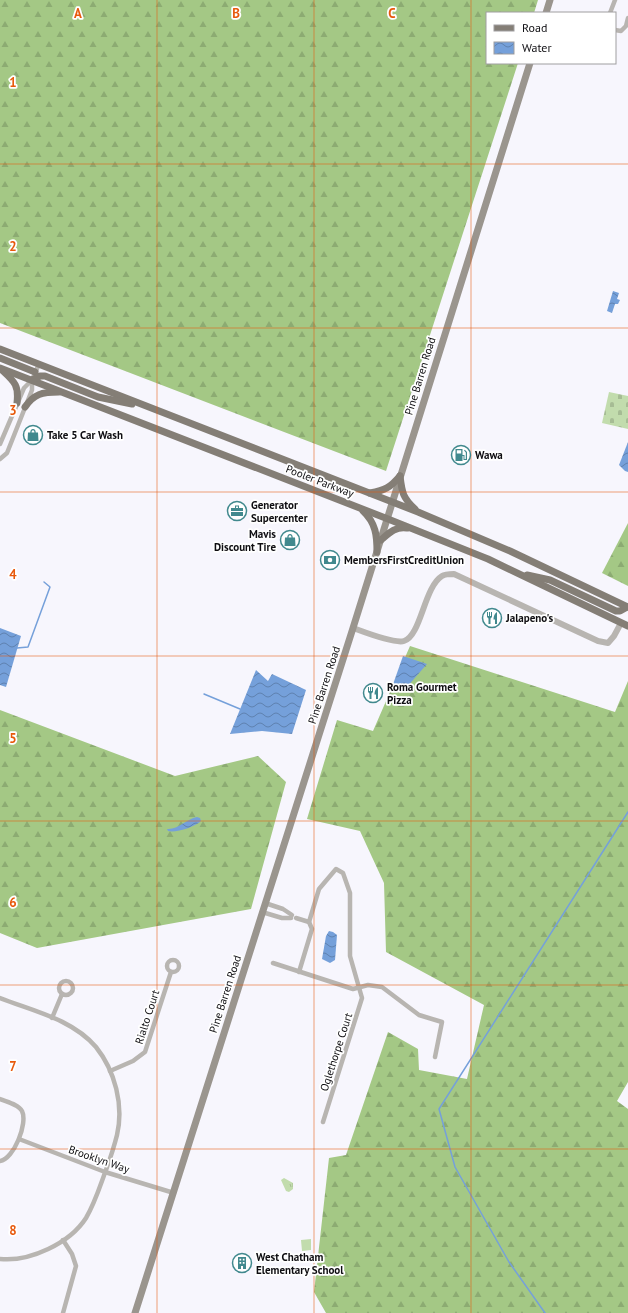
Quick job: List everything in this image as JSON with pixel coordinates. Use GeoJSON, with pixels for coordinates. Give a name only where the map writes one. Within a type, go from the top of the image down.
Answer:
{"type":"FeatureCollection","features":[{"type":"Feature","properties":{"kind":"main road"},"geometry":{"type":"LineString","coordinates":[[546,12],[550,0]]}},
{"type":"Feature","properties":{"kind":"main road","name":"Pine Barren Road"},"geometry":{"type":"LineString","coordinates":[[134,1313],[174,1193],[262,912],[354,628],[400,476],[530,64]]}},
{"type":"Feature","properties":{"kind":"main road","name":"Pooler Parkway"},"geometry":{"type":"LineString","coordinates":[[0,349],[418,512],[510,551],[628,607]]}},
{"type":"Feature","properties":{"kind":"main road"},"geometry":{"type":"LineString","coordinates":[[0,358],[35,372]]}},
{"type":"Feature","properties":{"kind":"main road"},"geometry":{"type":"LineString","coordinates":[[0,368],[17,387],[17,403]]}},
{"type":"Feature","properties":{"kind":"main road","name":"Pooler Parkway"},"geometry":{"type":"LineString","coordinates":[[0,368],[488,559],[628,626]]}},
{"type":"Feature","properties":{"kind":"main road"},"geometry":{"type":"LineString","coordinates":[[32,380],[40,376],[45,376],[98,397],[150,408]]}},
{"type":"Feature","properties":{"kind":"main road"},"geometry":{"type":"LineString","coordinates":[[25,407],[32,398],[41,394],[64,392]]}},
{"type":"Feature","properties":{"kind":"main road"},"geometry":{"type":"LineString","coordinates":[[370,493],[386,489],[391,486],[400,476]]}},
{"type":"Feature","properties":{"kind":"main road"},"geometry":{"type":"LineString","coordinates":[[400,476],[403,494],[406,500],[418,512]]}},
{"type":"Feature","properties":{"kind":"main road"},"geometry":{"type":"LineString","coordinates":[[360,508],[373,522],[377,539],[377,552]]}},
{"type":"Feature","properties":{"kind":"main road"},"geometry":{"type":"LineString","coordinates":[[381,540],[396,528],[411,528]]}},
{"type":"Feature","properties":{"kind":"main road"},"geometry":{"type":"LineString","coordinates":[[517,573],[550,580],[616,611],[620,611],[628,607]]}},
{"type":"Feature","properties":{"kind":"main road"},"geometry":{"type":"LineString","coordinates":[[621,622],[624,619],[628,619]]}},
{"type":"Feature","properties":{"kind":"street"},"geometry":{"type":"LineString","coordinates":[[610,12],[614,0]]}},
{"type":"Feature","properties":{"kind":"street"},"geometry":{"type":"LineString","coordinates":[[616,30],[621,31],[626,26],[628,18]]}},
{"type":"Feature","properties":{"kind":"street"},"geometry":{"type":"LineString","coordinates":[[0,459],[7,453],[32,390],[32,380],[39,364]]}},
{"type":"Feature","properties":{"kind":"street"},"geometry":{"type":"LineString","coordinates":[[0,444],[24,388],[32,380]]}},
{"type":"Feature","properties":{"kind":"street"},"geometry":{"type":"LineString","coordinates":[[354,628],[395,641],[404,641],[412,635],[434,583],[443,576],[454,574],[598,641],[608,644],[621,622]]}},
{"type":"Feature","properties":{"kind":"street","name":"Oglethorpe Court"},"geometry":{"type":"LineString","coordinates":[[309,922],[320,887],[336,869],[341,872],[351,896],[350,956],[360,988],[362,1000],[323,1122]]}},
{"type":"Feature","properties":{"kind":"street"},"geometry":{"type":"LineString","coordinates":[[265,903],[283,909],[293,917],[309,922],[312,927],[312,932],[300,972]]}},
{"type":"Feature","properties":{"kind":"street"},"geometry":{"type":"LineString","coordinates":[[262,912],[282,918],[293,917]]}},
{"type":"Feature","properties":{"kind":"street"},"geometry":{"type":"LineString","coordinates":[[273,964],[353,989],[368,985],[384,988],[419,1015],[442,1022],[435,1057]]}},
{"type":"Feature","properties":{"kind":"street","name":"Rialto Court"},"geometry":{"type":"LineString","coordinates":[[110,1071],[134,1061],[145,1052],[171,972]]}},
{"type":"Feature","properties":{"kind":"street"},"geometry":{"type":"LineString","coordinates":[[52,1018],[62,994]]}},
{"type":"Feature","properties":{"kind":"street"},"geometry":{"type":"LineString","coordinates":[[0,998],[67,1024],[83,1034],[96,1048],[107,1064],[117,1096],[119,1118],[117,1135],[96,1198],[87,1217],[81,1225],[63,1240],[46,1250],[29,1257],[12,1260],[0,1259]]}},
{"type":"Feature","properties":{"kind":"street"},"geometry":{"type":"LineString","coordinates":[[0,1099],[17,1106],[22,1110],[24,1119],[19,1139],[12,1154],[3,1161],[0,1161]]}},
{"type":"Feature","properties":{"kind":"street","name":"Brooklyn Way"},"geometry":{"type":"LineString","coordinates":[[19,1139],[105,1172],[174,1193]]}},
{"type":"Feature","properties":{"kind":"street"},"geometry":{"type":"LineString","coordinates":[[63,1240],[72,1254],[76,1266],[63,1313]]}},
{"type":"Feature","properties":{"kind":"green space"},"geometry":{"type":"Polygon","coordinates":[[[0,0],[538,0],[534,12],[486,12],[486,64],[518,64],[386,471],[0,323],[0,0]]]}},
{"type":"Feature","properties":{"kind":"green space"},"geometry":{"type":"Polygon","coordinates":[[[609,392],[628,396],[628,429],[602,423],[609,392]]]}},
{"type":"Feature","properties":{"kind":"green space"},"geometry":{"type":"Polygon","coordinates":[[[628,523],[628,586],[602,573],[628,523]]]}},
{"type":"Feature","properties":{"kind":"green space"},"geometry":{"type":"Polygon","coordinates":[[[410,646],[615,712],[628,681],[628,1082],[617,1101],[628,1109],[628,1313],[326,1313],[314,1292],[329,1158],[346,1155],[388,1032],[418,1049],[419,1070],[467,1079],[484,1005],[386,952],[384,883],[360,831],[307,819],[337,720],[373,731],[410,646]]]}},
{"type":"Feature","properties":{"kind":"green space"},"geometry":{"type":"Polygon","coordinates":[[[0,710],[175,776],[258,756],[286,782],[251,909],[37,948],[0,933],[0,710]]]}},
{"type":"Feature","properties":{"kind":"green space"},"geometry":{"type":"Polygon","coordinates":[[[284,1178],[293,1183],[293,1189],[289,1192],[286,1191],[281,1180],[284,1178]]]}},
{"type":"Feature","properties":{"kind":"green space"},"geometry":{"type":"Polygon","coordinates":[[[311,1239],[311,1250],[302,1251],[301,1240],[311,1239]]]}},
{"type":"Feature","properties":{"kind":"water"},"geometry":{"type":"Polygon","coordinates":[[[613,291],[619,293],[617,299],[620,300],[618,304],[615,304],[612,313],[607,311],[613,291]]]}},
{"type":"Feature","properties":{"kind":"water"},"geometry":{"type":"Polygon","coordinates":[[[628,442],[628,472],[619,465],[628,442]]]}},
{"type":"Feature","properties":{"kind":"water"},"geometry":{"type":"Polygon","coordinates":[[[0,628],[21,636],[6,687],[0,685],[0,628]]]}},
{"type":"Feature","properties":{"kind":"water"},"geometry":{"type":"Polygon","coordinates":[[[403,656],[427,664],[406,688],[391,690],[403,656]]]}},
{"type":"Feature","properties":{"kind":"water"},"geometry":{"type":"Polygon","coordinates":[[[256,670],[268,681],[272,674],[306,690],[292,734],[262,731],[230,734],[256,670]]]}},
{"type":"Feature","properties":{"kind":"water"},"geometry":{"type":"Polygon","coordinates":[[[197,817],[200,818],[201,821],[190,827],[176,831],[168,831],[167,829],[175,828],[197,817]]]}},
{"type":"Feature","properties":{"kind":"water"},"geometry":{"type":"Polygon","coordinates":[[[329,931],[337,935],[335,960],[330,963],[322,959],[326,936],[329,931]]]}},
{"type":"Feature","properties":{"kind":"waterway"},"geometry":{"type":"LineString","coordinates":[[17,648],[28,647],[50,587],[44,582]]}},
{"type":"Feature","properties":{"kind":"waterway"},"geometry":{"type":"LineString","coordinates":[[204,694],[240,709]]}},
{"type":"Feature","properties":{"kind":"waterway"},"geometry":{"type":"LineString","coordinates":[[545,1313],[509,1262],[455,1167],[439,1109],[628,812]]}},
{"type":"Feature","properties":{"kind":"place","name":"Take 5 Car Wash"},"geometry":{"type":"Point","coordinates":[33,435]}},
{"type":"Feature","properties":{"kind":"place","name":"Wawa"},"geometry":{"type":"Point","coordinates":[461,455]}},
{"type":"Feature","properties":{"kind":"place","name":"Generator Supercenter"},"geometry":{"type":"Point","coordinates":[237,511]}},
{"type":"Feature","properties":{"kind":"place","name":"Mavis Discount Tire"},"geometry":{"type":"Point","coordinates":[290,540]}},
{"type":"Feature","properties":{"kind":"place","name":"MembersFirstCreditUnion"},"geometry":{"type":"Point","coordinates":[330,560]}},
{"type":"Feature","properties":{"kind":"place","name":"Jalapeno's"},"geometry":{"type":"Point","coordinates":[492,618]}},
{"type":"Feature","properties":{"kind":"place","name":"Roma Gourmet Pizza"},"geometry":{"type":"Point","coordinates":[373,693]}},
{"type":"Feature","properties":{"kind":"place","name":"West Chatham Elementary School"},"geometry":{"type":"Point","coordinates":[242,1263]}}]}
